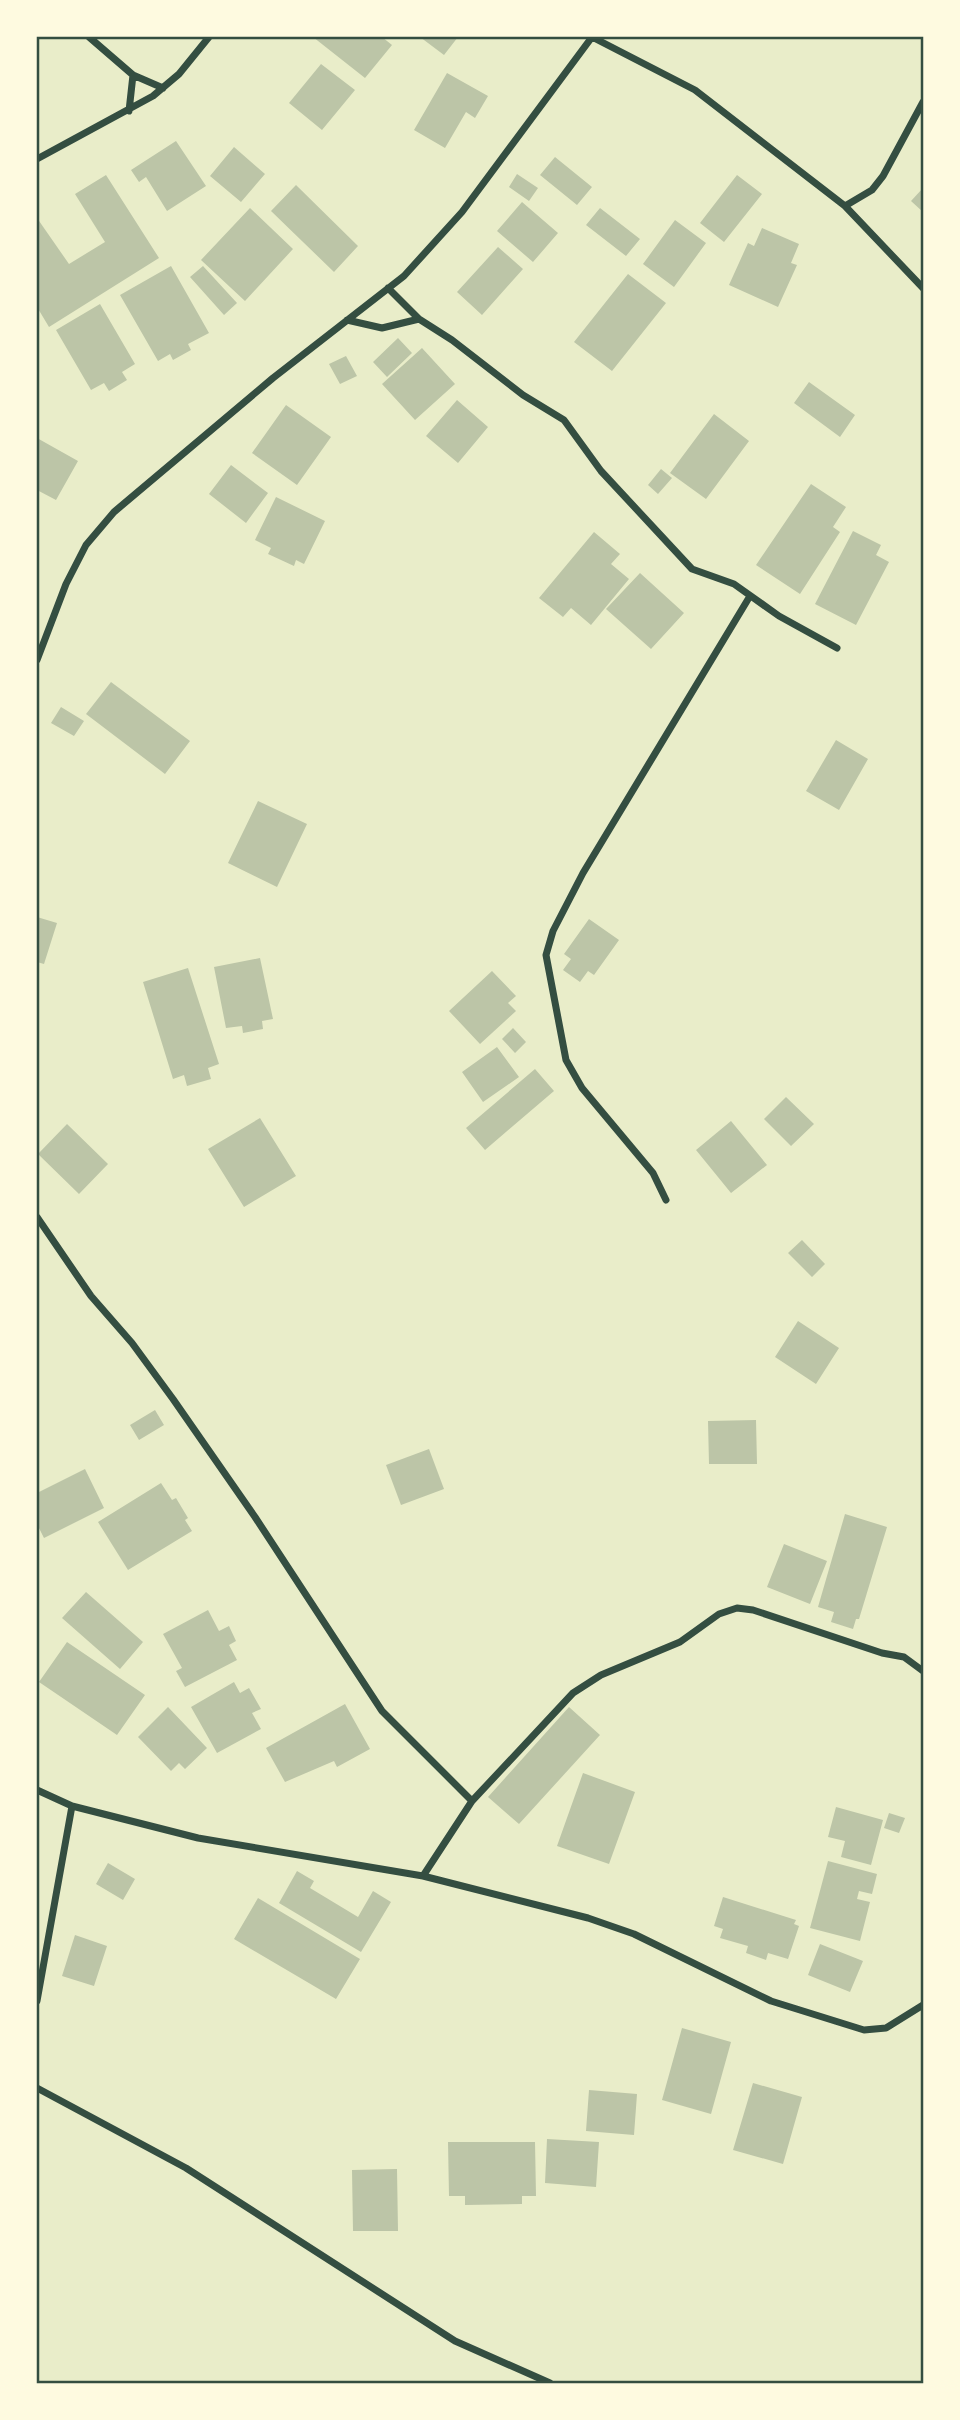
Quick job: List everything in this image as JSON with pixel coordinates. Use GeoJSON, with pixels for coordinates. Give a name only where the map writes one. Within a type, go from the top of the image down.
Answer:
{"type":"FeatureCollection","features":[{"type":"Feature","properties":{"kind":"street"},"geometry":{"type":"LineString","coordinates":[[89,37],[132,75],[163,88]]}},
{"type":"Feature","properties":{"kind":"street"},"geometry":{"type":"LineString","coordinates":[[37,159],[130,111],[163,88],[209,37]]}},
{"type":"Feature","properties":{"kind":"street"},"geometry":{"type":"LineString","coordinates":[[37,660],[66,584],[86,545],[114,512],[404,276],[462,212],[592,37],[695,90],[845,206],[923,288]]}},
{"type":"Feature","properties":{"kind":"street"},"geometry":{"type":"LineString","coordinates":[[130,111],[132,75]]}},
{"type":"Feature","properties":{"kind":"street"},"geometry":{"type":"LineString","coordinates":[[845,206],[872,190],[883,176],[923,102]]}},
{"type":"Feature","properties":{"kind":"street"},"geometry":{"type":"LineString","coordinates":[[388,288],[419,319],[453,340],[523,395],[564,420],[601,471],[677,556],[692,569],[734,584],[837,648]]}},
{"type":"Feature","properties":{"kind":"street"},"geometry":{"type":"LineString","coordinates":[[347,320],[382,328],[419,319]]}},
{"type":"Feature","properties":{"kind":"street"},"geometry":{"type":"LineString","coordinates":[[666,1200],[653,1173],[582,1088],[566,1060],[546,955],[553,930],[583,873],[750,596]]}},
{"type":"Feature","properties":{"kind":"street"},"geometry":{"type":"LineString","coordinates":[[37,1217],[91,1296],[132,1343],[181,1410],[383,1711],[472,1801]]}},
{"type":"Feature","properties":{"kind":"street"},"geometry":{"type":"LineString","coordinates":[[423,1876],[472,1801],[573,1693],[601,1675],[680,1643],[719,1614],[737,1608],[753,1609],[882,1653],[904,1657],[923,1671]]}},
{"type":"Feature","properties":{"kind":"street"},"geometry":{"type":"LineString","coordinates":[[37,1790],[72,1806],[198,1838],[423,1876],[588,1918],[634,1934],[771,2001],[864,2030],[886,2028],[923,2005]]}},
{"type":"Feature","properties":{"kind":"street"},"geometry":{"type":"LineString","coordinates":[[37,2001],[72,1806]]}},
{"type":"Feature","properties":{"kind":"street"},"geometry":{"type":"LineString","coordinates":[[37,2088],[186,2168],[456,2341],[550,2383]]}},
{"type":"Feature","properties":{"kind":"building"},"geometry":{"type":"Polygon","coordinates":[[[313,37],[382,37],[392,45],[365,78],[313,37]]]}},
{"type":"Feature","properties":{"kind":"building"},"geometry":{"type":"Polygon","coordinates":[[[420,37],[458,37],[444,55],[420,37]]]}},
{"type":"Feature","properties":{"kind":"building"},"geometry":{"type":"Polygon","coordinates":[[[321,64],[355,90],[322,130],[289,103],[321,64]]]}},
{"type":"Feature","properties":{"kind":"building"},"geometry":{"type":"Polygon","coordinates":[[[447,73],[488,96],[475,118],[466,112],[445,148],[414,130],[447,73]]]}},
{"type":"Feature","properties":{"kind":"building"},"geometry":{"type":"Polygon","coordinates":[[[176,141],[206,186],[167,211],[146,177],[139,182],[131,170],[176,141]]]}},
{"type":"Feature","properties":{"kind":"building"},"geometry":{"type":"Polygon","coordinates":[[[234,147],[265,174],[241,202],[210,176],[234,147]]]}},
{"type":"Feature","properties":{"kind":"building"},"geometry":{"type":"Polygon","coordinates":[[[555,157],[592,187],[577,205],[540,175],[555,157]]]}},
{"type":"Feature","properties":{"kind":"building"},"geometry":{"type":"Polygon","coordinates":[[[517,174],[538,188],[529,201],[509,187],[517,174]]]}},
{"type":"Feature","properties":{"kind":"building"},"geometry":{"type":"Polygon","coordinates":[[[106,175],[159,258],[49,327],[37,307],[37,218],[69,264],[105,242],[75,194],[106,175]]]}},
{"type":"Feature","properties":{"kind":"building"},"geometry":{"type":"Polygon","coordinates":[[[737,175],[762,194],[724,242],[700,223],[737,175]]]}},
{"type":"Feature","properties":{"kind":"building"},"geometry":{"type":"Polygon","coordinates":[[[296,185],[358,246],[334,272],[271,211],[296,185]]]}},
{"type":"Feature","properties":{"kind":"building"},"geometry":{"type":"Polygon","coordinates":[[[923,188],[923,212],[911,201],[923,188]]]}},
{"type":"Feature","properties":{"kind":"building"},"geometry":{"type":"Polygon","coordinates":[[[522,202],[558,233],[533,262],[497,231],[522,202]]]}},
{"type":"Feature","properties":{"kind":"building"},"geometry":{"type":"Polygon","coordinates":[[[250,208],[293,249],[245,301],[201,260],[250,208]]]}},
{"type":"Feature","properties":{"kind":"building"},"geometry":{"type":"Polygon","coordinates":[[[600,208],[640,239],[626,256],[586,225],[600,208]]]}},
{"type":"Feature","properties":{"kind":"building"},"geometry":{"type":"Polygon","coordinates":[[[675,220],[706,243],[674,287],[643,264],[675,220]]]}},
{"type":"Feature","properties":{"kind":"building"},"geometry":{"type":"Polygon","coordinates":[[[762,228],[799,244],[791,263],[797,265],[778,307],[729,285],[748,243],[754,246],[762,228]]]}},
{"type":"Feature","properties":{"kind":"building"},"geometry":{"type":"Polygon","coordinates":[[[498,247],[523,269],[482,315],[457,292],[498,247]]]}},
{"type":"Feature","properties":{"kind":"building"},"geometry":{"type":"Polygon","coordinates":[[[171,266],[209,333],[188,344],[191,350],[173,360],[170,354],[158,361],[120,295],[171,266]]]}},
{"type":"Feature","properties":{"kind":"building"},"geometry":{"type":"Polygon","coordinates":[[[203,266],[237,303],[224,315],[190,277],[203,266]]]}},
{"type":"Feature","properties":{"kind":"building"},"geometry":{"type":"Polygon","coordinates":[[[628,274],[666,303],[612,371],[574,342],[628,274]]]}},
{"type":"Feature","properties":{"kind":"building"},"geometry":{"type":"Polygon","coordinates":[[[100,304],[135,364],[122,372],[127,380],[109,391],[104,383],[91,390],[56,330],[100,304]]]}},
{"type":"Feature","properties":{"kind":"building"},"geometry":{"type":"Polygon","coordinates":[[[398,338],[412,353],[387,377],[373,362],[398,338]]]}},
{"type":"Feature","properties":{"kind":"building"},"geometry":{"type":"Polygon","coordinates":[[[422,348],[455,384],[415,420],[382,384],[422,348]]]}},
{"type":"Feature","properties":{"kind":"building"},"geometry":{"type":"Polygon","coordinates":[[[346,356],[357,376],[340,384],[329,364],[346,356]]]}},
{"type":"Feature","properties":{"kind":"building"},"geometry":{"type":"Polygon","coordinates":[[[809,382],[855,415],[840,437],[794,403],[809,382]]]}},
{"type":"Feature","properties":{"kind":"building"},"geometry":{"type":"Polygon","coordinates":[[[457,400],[488,427],[458,463],[426,436],[457,400]]]}},
{"type":"Feature","properties":{"kind":"building"},"geometry":{"type":"Polygon","coordinates":[[[286,405],[331,437],[297,485],[252,453],[286,405]]]}},
{"type":"Feature","properties":{"kind":"building"},"geometry":{"type":"Polygon","coordinates":[[[714,414],[749,441],[706,499],[670,473],[714,414]]]}},
{"type":"Feature","properties":{"kind":"building"},"geometry":{"type":"Polygon","coordinates":[[[37,438],[78,461],[56,500],[37,490],[37,438]]]}},
{"type":"Feature","properties":{"kind":"building"},"geometry":{"type":"Polygon","coordinates":[[[231,465],[268,493],[246,523],[209,494],[231,465]]]}},
{"type":"Feature","properties":{"kind":"building"},"geometry":{"type":"Polygon","coordinates":[[[661,469],[672,478],[658,494],[648,485],[661,469]]]}},
{"type":"Feature","properties":{"kind":"building"},"geometry":{"type":"Polygon","coordinates":[[[811,484],[846,507],[833,527],[840,532],[800,594],[756,565],[811,484]]]}},
{"type":"Feature","properties":{"kind":"building"},"geometry":{"type":"Polygon","coordinates":[[[276,497],[325,521],[304,564],[296,560],[294,566],[268,554],[271,548],[255,540],[276,497]]]}},
{"type":"Feature","properties":{"kind":"building"},"geometry":{"type":"Polygon","coordinates":[[[853,531],[881,545],[876,555],[889,562],[856,625],[815,604],[853,531]]]}},
{"type":"Feature","properties":{"kind":"building"},"geometry":{"type":"Polygon","coordinates":[[[594,532],[620,554],[611,564],[629,579],[591,625],[571,608],[563,617],[539,598],[594,532]]]}},
{"type":"Feature","properties":{"kind":"building"},"geometry":{"type":"Polygon","coordinates":[[[640,573],[684,613],[651,649],[606,609],[640,573]]]}},
{"type":"Feature","properties":{"kind":"building"},"geometry":{"type":"Polygon","coordinates":[[[111,682],[190,741],[165,774],[86,714],[111,682]]]}},
{"type":"Feature","properties":{"kind":"building"},"geometry":{"type":"Polygon","coordinates":[[[61,707],[84,721],[74,736],[51,723],[61,707]]]}},
{"type":"Feature","properties":{"kind":"building"},"geometry":{"type":"Polygon","coordinates":[[[836,740],[868,759],[839,810],[806,791],[836,740]]]}},
{"type":"Feature","properties":{"kind":"building"},"geometry":{"type":"Polygon","coordinates":[[[258,801],[307,824],[277,887],[228,863],[258,801]]]}},
{"type":"Feature","properties":{"kind":"building"},"geometry":{"type":"Polygon","coordinates":[[[37,917],[57,923],[44,964],[37,962],[37,917]]]}},
{"type":"Feature","properties":{"kind":"building"},"geometry":{"type":"Polygon","coordinates":[[[589,919],[619,940],[594,975],[588,971],[580,982],[563,970],[571,959],[564,954],[589,919]]]}},
{"type":"Feature","properties":{"kind":"building"},"geometry":{"type":"Polygon","coordinates":[[[260,958],[273,1019],[262,1021],[263,1029],[243,1033],[242,1026],[226,1028],[214,967],[260,958]]]}},
{"type":"Feature","properties":{"kind":"building"},"geometry":{"type":"Polygon","coordinates":[[[188,968],[219,1064],[208,1068],[211,1079],[187,1086],[184,1075],[173,1079],[143,982],[188,968]]]}},
{"type":"Feature","properties":{"kind":"building"},"geometry":{"type":"Polygon","coordinates":[[[492,971],[516,996],[508,1003],[516,1011],[480,1044],[449,1011],[492,971]]]}},
{"type":"Feature","properties":{"kind":"building"},"geometry":{"type":"Polygon","coordinates":[[[513,1028],[526,1042],[515,1053],[502,1039],[513,1028]]]}},
{"type":"Feature","properties":{"kind":"building"},"geometry":{"type":"Polygon","coordinates":[[[497,1047],[519,1077],[483,1102],[462,1072],[497,1047]]]}},
{"type":"Feature","properties":{"kind":"building"},"geometry":{"type":"Polygon","coordinates":[[[535,1069],[554,1091],[485,1150],[466,1128],[535,1069]]]}},
{"type":"Feature","properties":{"kind":"building"},"geometry":{"type":"Polygon","coordinates":[[[786,1097],[814,1124],[791,1146],[764,1119],[786,1097]]]}},
{"type":"Feature","properties":{"kind":"building"},"geometry":{"type":"Polygon","coordinates":[[[260,1118],[296,1176],[244,1207],[208,1149],[260,1118]]]}},
{"type":"Feature","properties":{"kind":"building"},"geometry":{"type":"Polygon","coordinates":[[[731,1121],[767,1165],[731,1193],[696,1150],[731,1121]]]}},
{"type":"Feature","properties":{"kind":"building"},"geometry":{"type":"Polygon","coordinates":[[[67,1124],[108,1164],[79,1194],[38,1154],[67,1124]]]}},
{"type":"Feature","properties":{"kind":"building"},"geometry":{"type":"Polygon","coordinates":[[[802,1240],[825,1264],[812,1277],[788,1253],[802,1240]]]}},
{"type":"Feature","properties":{"kind":"building"},"geometry":{"type":"Polygon","coordinates":[[[798,1321],[839,1348],[816,1384],[775,1357],[798,1321]]]}},
{"type":"Feature","properties":{"kind":"building"},"geometry":{"type":"Polygon","coordinates":[[[155,1410],[164,1425],[139,1440],[130,1425],[155,1410]]]}},
{"type":"Feature","properties":{"kind":"building"},"geometry":{"type":"Polygon","coordinates":[[[756,1420],[757,1464],[709,1464],[708,1421],[756,1420]]]}},
{"type":"Feature","properties":{"kind":"building"},"geometry":{"type":"Polygon","coordinates":[[[429,1449],[444,1489],[401,1505],[386,1465],[429,1449]]]}},
{"type":"Feature","properties":{"kind":"building"},"geometry":{"type":"Polygon","coordinates":[[[85,1469],[104,1508],[44,1538],[37,1524],[37,1493],[85,1469]]]}},
{"type":"Feature","properties":{"kind":"building"},"geometry":{"type":"Polygon","coordinates":[[[161,1483],[172,1500],[176,1498],[192,1531],[128,1570],[98,1522],[161,1483]]]}},
{"type":"Feature","properties":{"kind":"building"},"geometry":{"type":"Polygon","coordinates":[[[845,1514],[887,1527],[859,1619],[856,1619],[853,1629],[831,1622],[834,1612],[818,1607],[845,1514]]]}},
{"type":"Feature","properties":{"kind":"building"},"geometry":{"type":"Polygon","coordinates":[[[784,1544],[827,1561],[810,1604],[767,1587],[784,1544]]]}},
{"type":"Feature","properties":{"kind":"building"},"geometry":{"type":"Polygon","coordinates":[[[86,1592],[143,1642],[120,1669],[62,1618],[86,1592]]]}},
{"type":"Feature","properties":{"kind":"building"},"geometry":{"type":"Polygon","coordinates":[[[208,1610],[219,1631],[229,1626],[236,1641],[229,1645],[237,1660],[185,1687],[176,1671],[182,1668],[163,1634],[208,1610]]]}},
{"type":"Feature","properties":{"kind":"building"},"geometry":{"type":"Polygon","coordinates":[[[67,1642],[145,1695],[117,1735],[39,1682],[67,1642]]]}},
{"type":"Feature","properties":{"kind":"building"},"geometry":{"type":"Polygon","coordinates":[[[234,1682],[240,1693],[249,1688],[261,1709],[252,1713],[261,1729],[217,1753],[191,1707],[234,1682]]]}},
{"type":"Feature","properties":{"kind":"building"},"geometry":{"type":"Polygon","coordinates":[[[345,1704],[370,1749],[337,1767],[334,1761],[285,1782],[266,1748],[345,1704]]]}},
{"type":"Feature","properties":{"kind":"building"},"geometry":{"type":"Polygon","coordinates":[[[168,1707],[207,1748],[185,1769],[179,1763],[171,1771],[138,1737],[168,1707]]]}},
{"type":"Feature","properties":{"kind":"building"},"geometry":{"type":"Polygon","coordinates":[[[569,1707],[600,1735],[519,1824],[488,1797],[569,1707]]]}},
{"type":"Feature","properties":{"kind":"building"},"geometry":{"type":"Polygon","coordinates":[[[583,1773],[635,1792],[609,1864],[557,1846],[583,1773]]]}},
{"type":"Feature","properties":{"kind":"building"},"geometry":{"type":"Polygon","coordinates":[[[836,1807],[883,1820],[871,1865],[841,1857],[845,1841],[828,1837],[836,1807]]]}},
{"type":"Feature","properties":{"kind":"building"},"geometry":{"type":"Polygon","coordinates":[[[889,1813],[905,1818],[899,1833],[884,1828],[889,1813]]]}},
{"type":"Feature","properties":{"kind":"building"},"geometry":{"type":"Polygon","coordinates":[[[828,1861],[877,1874],[872,1894],[859,1891],[857,1899],[870,1902],[860,1941],[810,1928],[828,1861]]]}},
{"type":"Feature","properties":{"kind":"building"},"geometry":{"type":"Polygon","coordinates":[[[108,1863],[135,1879],[123,1900],[96,1884],[108,1863]]]}},
{"type":"Feature","properties":{"kind":"building"},"geometry":{"type":"Polygon","coordinates":[[[297,1871],[314,1881],[310,1888],[358,1917],[373,1891],[391,1902],[361,1952],[279,1903],[297,1871]]]}},
{"type":"Feature","properties":{"kind":"building"},"geometry":{"type":"Polygon","coordinates":[[[723,1897],[796,1920],[794,1924],[799,1926],[788,1959],[768,1953],[766,1960],[746,1953],[748,1946],[720,1938],[723,1929],[714,1926],[723,1897]]]}},
{"type":"Feature","properties":{"kind":"building"},"geometry":{"type":"Polygon","coordinates":[[[258,1898],[360,1959],[336,1999],[234,1939],[258,1898]]]}},
{"type":"Feature","properties":{"kind":"building"},"geometry":{"type":"Polygon","coordinates":[[[75,1935],[107,1946],[94,1986],[62,1976],[75,1935]]]}},
{"type":"Feature","properties":{"kind":"building"},"geometry":{"type":"Polygon","coordinates":[[[820,1944],[863,1961],[850,1992],[808,1975],[820,1944]]]}},
{"type":"Feature","properties":{"kind":"building"},"geometry":{"type":"Polygon","coordinates":[[[682,2028],[731,2042],[711,2114],[662,2100],[682,2028]]]}},
{"type":"Feature","properties":{"kind":"building"},"geometry":{"type":"Polygon","coordinates":[[[753,2083],[802,2097],[783,2164],[733,2150],[753,2083]]]}},
{"type":"Feature","properties":{"kind":"building"},"geometry":{"type":"Polygon","coordinates":[[[589,2090],[637,2094],[634,2135],[586,2131],[589,2090]]]}},
{"type":"Feature","properties":{"kind":"building"},"geometry":{"type":"Polygon","coordinates":[[[547,2139],[599,2142],[596,2187],[545,2183],[547,2139]]]}},
{"type":"Feature","properties":{"kind":"building"},"geometry":{"type":"Polygon","coordinates":[[[448,2142],[535,2142],[536,2196],[522,2196],[522,2204],[465,2205],[465,2196],[449,2196],[448,2142]]]}},
{"type":"Feature","properties":{"kind":"building"},"geometry":{"type":"Polygon","coordinates":[[[397,2169],[398,2231],[353,2231],[352,2170],[397,2169]]]}}]}
